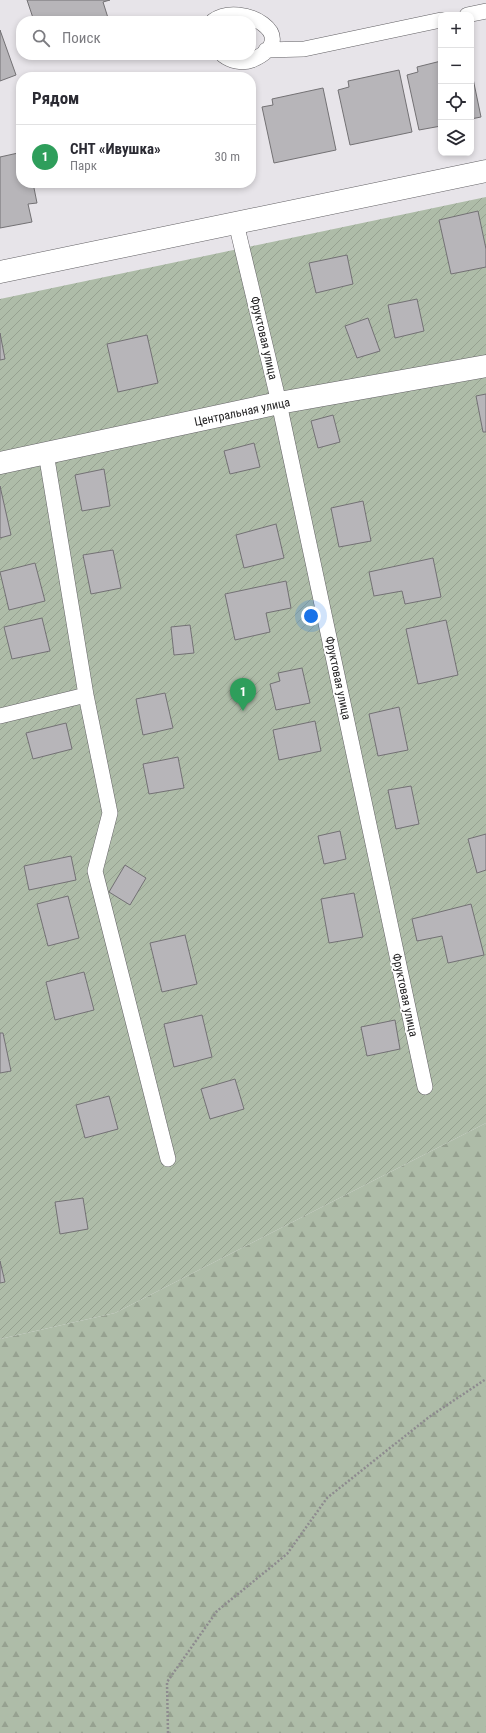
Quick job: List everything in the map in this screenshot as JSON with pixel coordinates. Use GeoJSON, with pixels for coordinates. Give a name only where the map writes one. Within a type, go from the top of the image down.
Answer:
{"type":"FeatureCollection","features":[{"type":"Feature","properties":{"kind":"street"},"geometry":{"type":"LineString","coordinates":[[0,272],[486,171]]}},
{"type":"Feature","properties":{"kind":"street","name":"Центральная улица"},"geometry":{"type":"LineString","coordinates":[[0,463],[279,404],[486,366]]}},
{"type":"Feature","properties":{"kind":"lane"},"geometry":{"type":"LineString","coordinates":[[215,16],[217,12],[225,5],[236,1],[241,1]]}},
{"type":"Feature","properties":{"kind":"lane"},"geometry":{"type":"LineString","coordinates":[[256,4],[265,11],[272,30],[271,41],[266,50],[256,58]]}},
{"type":"Feature","properties":{"kind":"lane"},"geometry":{"type":"LineString","coordinates":[[474,14],[486,11]]}},
{"type":"Feature","properties":{"kind":"lane"},"geometry":{"type":"LineString","coordinates":[[266,50],[304,49],[438,21]]}},
{"type":"Feature","properties":{"kind":"lane"},"geometry":{"type":"LineString","coordinates":[[233,60],[237,62],[248,62],[252,60]]}},
{"type":"Feature","properties":{"kind":"lane","name":"Фруктовая улица"},"geometry":{"type":"LineString","coordinates":[[236,223],[279,404],[425,1087]]}},
{"type":"Feature","properties":{"kind":"lane"},"geometry":{"type":"LineString","coordinates":[[46,453],[86,695],[110,813],[95,871],[168,1159]]}},
{"type":"Feature","properties":{"kind":"lane"},"geometry":{"type":"LineString","coordinates":[[0,716],[86,695]]}},
{"type":"Feature","properties":{"kind":"path"},"geometry":{"type":"LineString","coordinates":[[168,1733],[167,1682],[217,1611],[287,1554],[327,1498],[429,1417],[486,1379]]}},
{"type":"Feature","properties":{"kind":"green space"},"geometry":{"type":"Polygon","coordinates":[[[486,197],[486,1123],[115,1313],[0,1339],[0,299],[486,197]]]}},
{"type":"Feature","properties":{"kind":"green space"},"geometry":{"type":"Polygon","coordinates":[[[486,1123],[486,1733],[0,1733],[0,1339],[115,1313],[486,1123]]]}},
{"type":"Feature","properties":{"kind":"building"},"geometry":{"type":"Polygon","coordinates":[[[27,0],[110,0],[103,2],[107,16],[32,16],[27,0]]]}},
{"type":"Feature","properties":{"kind":"building"},"geometry":{"type":"Polygon","coordinates":[[[0,30],[16,75],[0,81],[0,30]]]}},
{"type":"Feature","properties":{"kind":"building"},"geometry":{"type":"Polygon","coordinates":[[[438,62],[438,127],[419,130],[407,75],[418,72],[417,67],[438,62]]]}},
{"type":"Feature","properties":{"kind":"building"},"geometry":{"type":"Polygon","coordinates":[[[399,70],[412,132],[350,145],[338,90],[349,87],[348,81],[399,70]]]}},
{"type":"Feature","properties":{"kind":"building"},"geometry":{"type":"Polygon","coordinates":[[[474,83],[481,117],[474,118],[474,83]]]}},
{"type":"Feature","properties":{"kind":"building"},"geometry":{"type":"Polygon","coordinates":[[[323,88],[336,150],[274,163],[262,107],[273,105],[272,99],[323,88]]]}},
{"type":"Feature","properties":{"kind":"building"},"geometry":{"type":"Polygon","coordinates":[[[16,153],[16,188],[34,188],[37,203],[28,204],[32,222],[0,228],[0,157],[16,153]]]}},
{"type":"Feature","properties":{"kind":"building"},"geometry":{"type":"Polygon","coordinates":[[[478,211],[486,249],[486,267],[451,274],[439,220],[478,211]]]}},
{"type":"Feature","properties":{"kind":"building"},"geometry":{"type":"Polygon","coordinates":[[[347,255],[353,284],[316,293],[309,263],[347,255]]]}},
{"type":"Feature","properties":{"kind":"building"},"geometry":{"type":"Polygon","coordinates":[[[417,299],[424,331],[395,338],[388,305],[417,299]]]}},
{"type":"Feature","properties":{"kind":"building"},"geometry":{"type":"Polygon","coordinates":[[[368,318],[380,351],[357,358],[345,326],[368,318]]]}},
{"type":"Feature","properties":{"kind":"building"},"geometry":{"type":"Polygon","coordinates":[[[0,333],[5,359],[0,360],[0,333]]]}},
{"type":"Feature","properties":{"kind":"building"},"geometry":{"type":"Polygon","coordinates":[[[147,335],[158,383],[118,392],[107,344],[147,335]]]}},
{"type":"Feature","properties":{"kind":"building"},"geometry":{"type":"Polygon","coordinates":[[[486,394],[486,432],[483,432],[476,396],[486,394]]]}},
{"type":"Feature","properties":{"kind":"building"},"geometry":{"type":"Polygon","coordinates":[[[333,415],[340,442],[318,448],[311,421],[333,415]]]}},
{"type":"Feature","properties":{"kind":"building"},"geometry":{"type":"Polygon","coordinates":[[[254,443],[260,467],[230,474],[224,451],[254,443]]]}},
{"type":"Feature","properties":{"kind":"building"},"geometry":{"type":"Polygon","coordinates":[[[104,469],[110,506],[82,511],[75,475],[104,469]]]}},
{"type":"Feature","properties":{"kind":"building"},"geometry":{"type":"Polygon","coordinates":[[[0,486],[11,535],[0,538],[0,486]]]}},
{"type":"Feature","properties":{"kind":"building"},"geometry":{"type":"Polygon","coordinates":[[[363,501],[371,541],[339,547],[331,508],[363,501]]]}},
{"type":"Feature","properties":{"kind":"building"},"geometry":{"type":"Polygon","coordinates":[[[276,524],[284,558],[244,568],[236,535],[276,524]]]}},
{"type":"Feature","properties":{"kind":"building"},"geometry":{"type":"Polygon","coordinates":[[[113,550],[121,588],[91,594],[83,555],[113,550]]]}},
{"type":"Feature","properties":{"kind":"building"},"geometry":{"type":"Polygon","coordinates":[[[433,558],[441,597],[405,604],[402,591],[374,596],[369,572],[433,558]]]}},
{"type":"Feature","properties":{"kind":"building"},"geometry":{"type":"Polygon","coordinates":[[[35,563],[45,601],[9,610],[0,572],[35,563]]]}},
{"type":"Feature","properties":{"kind":"building"},"geometry":{"type":"Polygon","coordinates":[[[286,581],[291,608],[266,613],[270,632],[235,640],[225,594],[286,581]]]}},
{"type":"Feature","properties":{"kind":"building"},"geometry":{"type":"Polygon","coordinates":[[[42,618],[50,651],[12,659],[4,627],[42,618]]]}},
{"type":"Feature","properties":{"kind":"building"},"geometry":{"type":"Polygon","coordinates":[[[446,620],[458,675],[418,684],[406,629],[446,620]]]}},
{"type":"Feature","properties":{"kind":"building"},"geometry":{"type":"Polygon","coordinates":[[[190,625],[194,653],[174,655],[171,627],[190,625]]]}},
{"type":"Feature","properties":{"kind":"building"},"geometry":{"type":"Polygon","coordinates":[[[302,668],[310,703],[276,710],[270,684],[280,681],[278,673],[302,668]]]}},
{"type":"Feature","properties":{"kind":"building"},"geometry":{"type":"Polygon","coordinates":[[[165,693],[173,728],[143,735],[136,699],[165,693]]]}},
{"type":"Feature","properties":{"kind":"building"},"geometry":{"type":"Polygon","coordinates":[[[399,707],[408,750],[378,756],[369,714],[399,707]]]}},
{"type":"Feature","properties":{"kind":"building"},"geometry":{"type":"Polygon","coordinates":[[[315,721],[321,751],[279,760],[273,730],[315,721]]]}},
{"type":"Feature","properties":{"kind":"building"},"geometry":{"type":"Polygon","coordinates":[[[66,723],[72,749],[33,759],[26,733],[66,723]]]}},
{"type":"Feature","properties":{"kind":"building"},"geometry":{"type":"Polygon","coordinates":[[[178,757],[184,788],[149,794],[143,764],[178,757]]]}},
{"type":"Feature","properties":{"kind":"building"},"geometry":{"type":"Polygon","coordinates":[[[411,786],[419,824],[396,829],[388,790],[411,786]]]}},
{"type":"Feature","properties":{"kind":"building"},"geometry":{"type":"Polygon","coordinates":[[[340,831],[346,859],[324,864],[318,836],[340,831]]]}},
{"type":"Feature","properties":{"kind":"building"},"geometry":{"type":"Polygon","coordinates":[[[486,834],[486,870],[477,873],[468,839],[486,834]]]}},
{"type":"Feature","properties":{"kind":"building"},"geometry":{"type":"Polygon","coordinates":[[[71,856],[76,880],[29,890],[24,866],[71,856]]]}},
{"type":"Feature","properties":{"kind":"building"},"geometry":{"type":"Polygon","coordinates":[[[125,865],[146,878],[130,905],[109,892],[125,865]]]}},
{"type":"Feature","properties":{"kind":"building"},"geometry":{"type":"Polygon","coordinates":[[[354,893],[363,937],[329,943],[321,899],[354,893]]]}},
{"type":"Feature","properties":{"kind":"building"},"geometry":{"type":"Polygon","coordinates":[[[68,896],[79,938],[48,946],[37,904],[68,896]]]}},
{"type":"Feature","properties":{"kind":"building"},"geometry":{"type":"Polygon","coordinates":[[[471,904],[484,955],[448,963],[442,936],[417,941],[412,919],[471,904]]]}},
{"type":"Feature","properties":{"kind":"building"},"geometry":{"type":"Polygon","coordinates":[[[185,935],[197,984],[162,992],[150,943],[185,935]]]}},
{"type":"Feature","properties":{"kind":"building"},"geometry":{"type":"Polygon","coordinates":[[[84,972],[94,1010],[55,1020],[46,982],[84,972]]]}},
{"type":"Feature","properties":{"kind":"building"},"geometry":{"type":"Polygon","coordinates":[[[202,1015],[212,1057],[174,1067],[164,1024],[202,1015]]]}},
{"type":"Feature","properties":{"kind":"building"},"geometry":{"type":"Polygon","coordinates":[[[395,1020],[400,1049],[367,1056],[361,1027],[395,1020]]]}},
{"type":"Feature","properties":{"kind":"building"},"geometry":{"type":"Polygon","coordinates":[[[0,1033],[3,1033],[11,1071],[0,1073],[0,1033]]]}},
{"type":"Feature","properties":{"kind":"building"},"geometry":{"type":"Polygon","coordinates":[[[235,1079],[244,1109],[210,1119],[201,1089],[235,1079]]]}},
{"type":"Feature","properties":{"kind":"building"},"geometry":{"type":"Polygon","coordinates":[[[109,1096],[118,1129],[85,1138],[76,1105],[109,1096]]]}},
{"type":"Feature","properties":{"kind":"building"},"geometry":{"type":"Polygon","coordinates":[[[83,1198],[88,1229],[60,1234],[55,1202],[83,1198]]]}},
{"type":"Feature","properties":{"kind":"building"},"geometry":{"type":"Polygon","coordinates":[[[0,1261],[5,1282],[0,1283],[0,1261]]]}},
{"type":"Feature","properties":{"kind":"place","name":"СНТ «Ивушка»"},"geometry":{"type":"Point","coordinates":[243,711]}}]}
